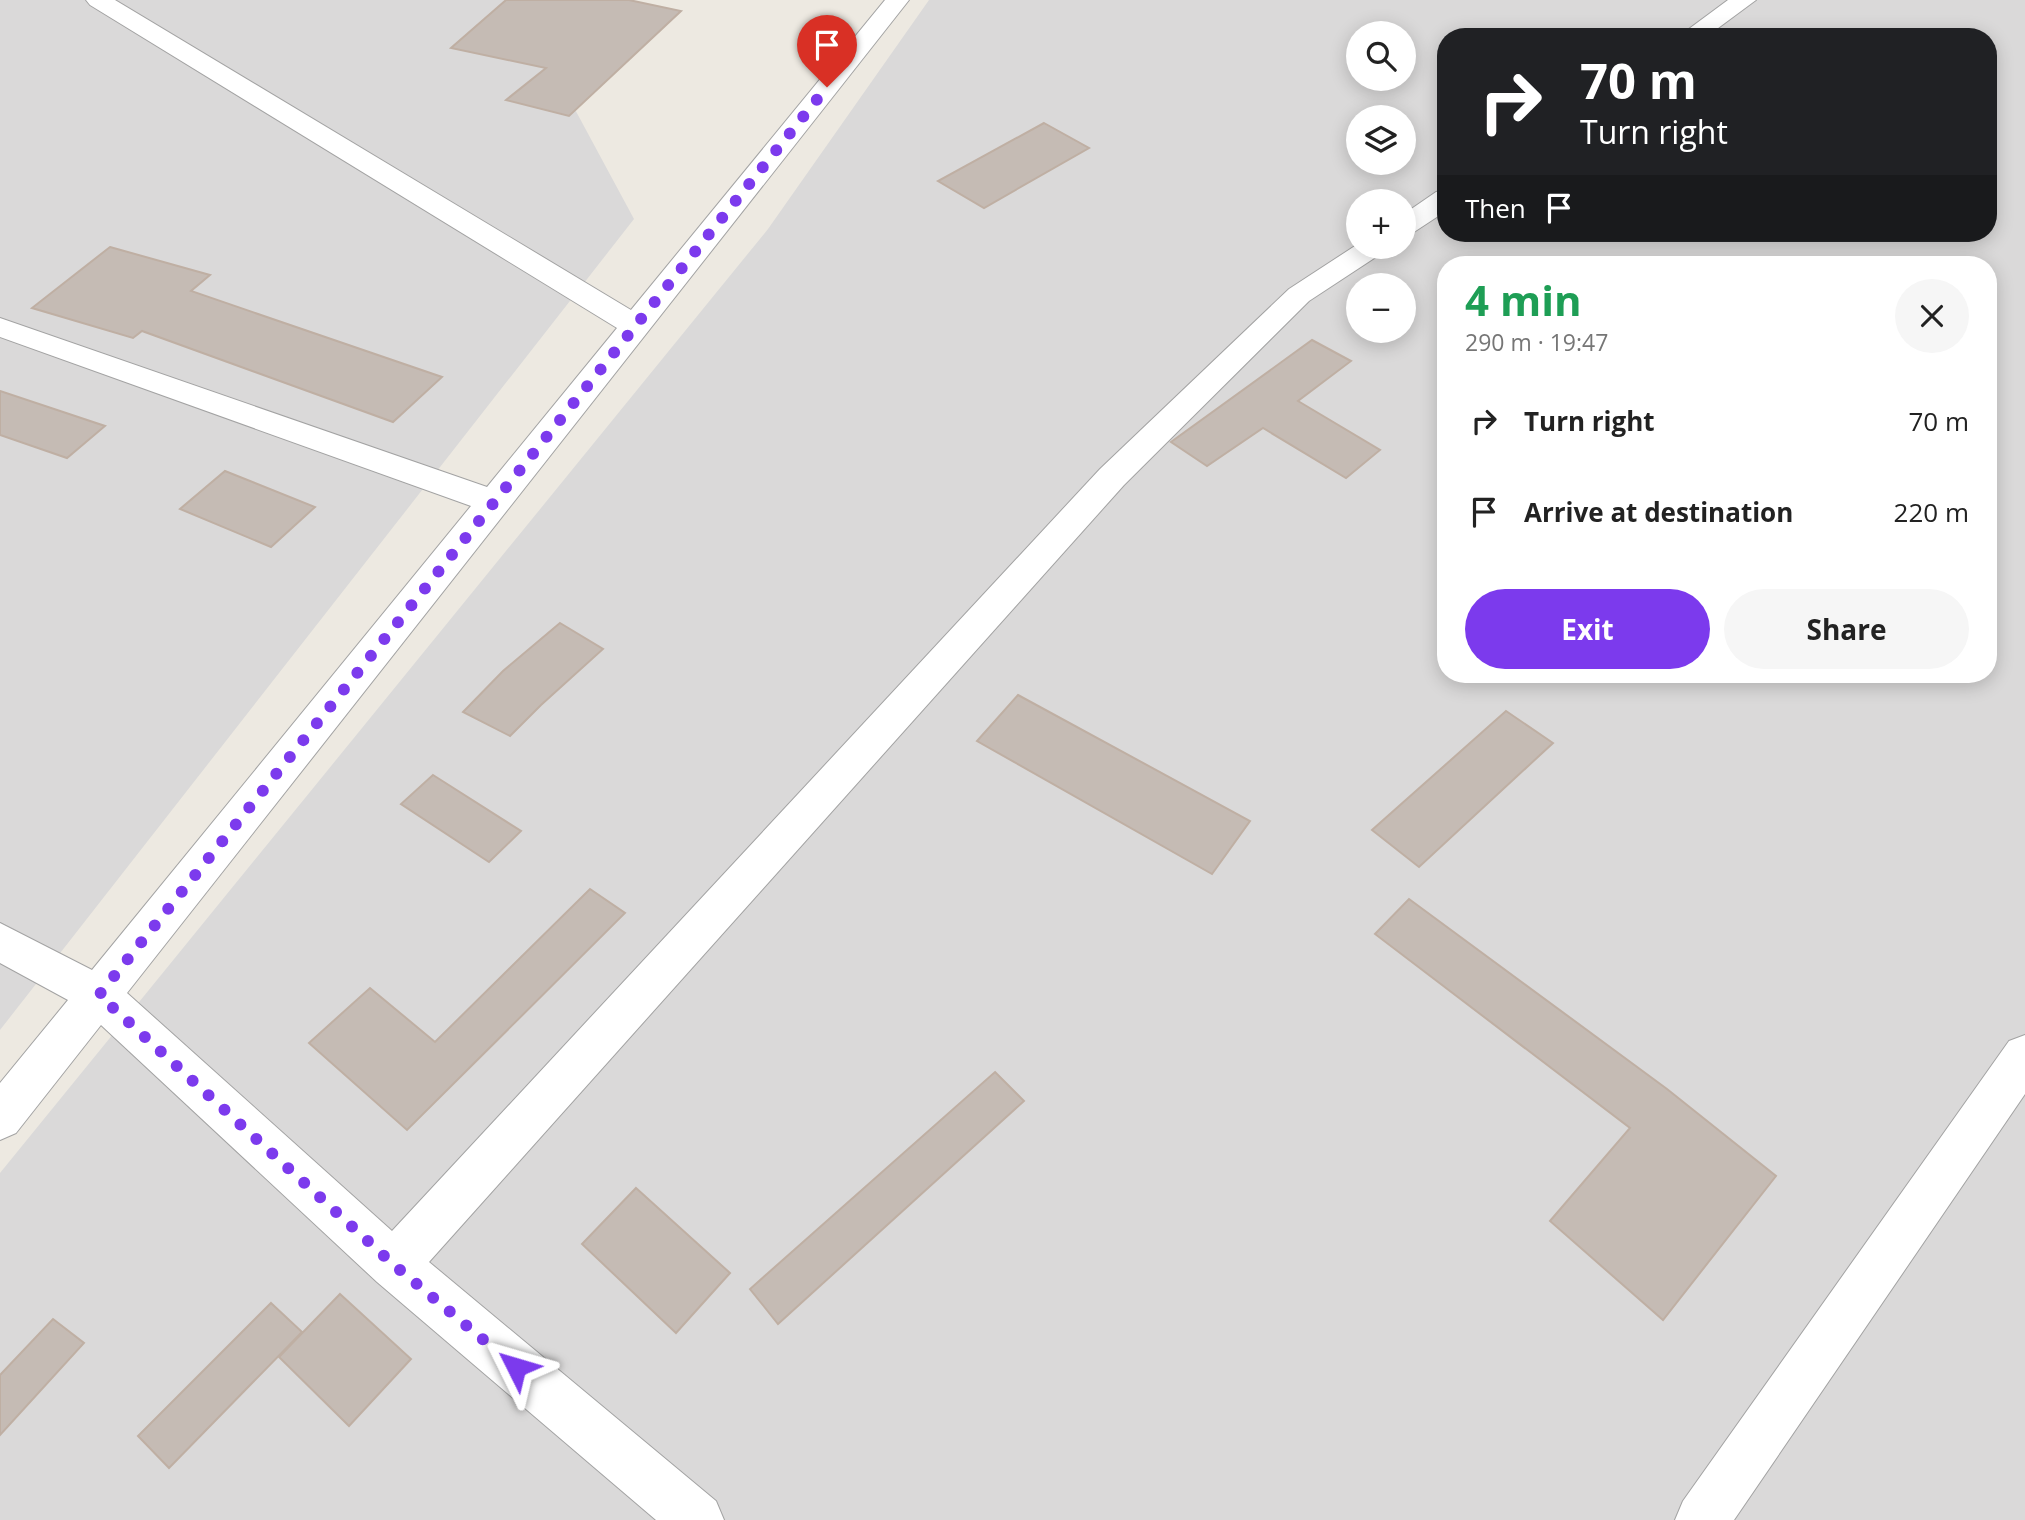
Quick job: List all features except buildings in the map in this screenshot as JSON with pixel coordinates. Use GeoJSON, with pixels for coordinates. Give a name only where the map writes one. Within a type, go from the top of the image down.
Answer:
{"type":"FeatureCollection","features":[{"type":"Feature","properties":{"kind":"street"},"geometry":{"type":"LineString","coordinates":[[98,0],[636,326]]}},
{"type":"Feature","properties":{"kind":"street"},"geometry":{"type":"LineString","coordinates":[[0,1118],[897,0]]}},
{"type":"Feature","properties":{"kind":"street"},"geometry":{"type":"LineString","coordinates":[[1703,28],[1744,0]]}},
{"type":"Feature","properties":{"kind":"street"},"geometry":{"type":"LineString","coordinates":[[1416,218],[1437,204]]}},
{"type":"Feature","properties":{"kind":"street"},"geometry":{"type":"LineString","coordinates":[[394,1265],[1112,477],[1299,295],[1354,259]]}},
{"type":"Feature","properties":{"kind":"street"},"geometry":{"type":"LineString","coordinates":[[0,327],[494,502]]}},
{"type":"Feature","properties":{"kind":"street"},"geometry":{"type":"LineString","coordinates":[[0,942],[99,995],[394,1265],[697,1520]]}},
{"type":"Feature","properties":{"kind":"street"},"geometry":{"type":"LineString","coordinates":[[1702,1520],[2025,1056]]}},
{"type":"Feature","properties":{"kind":"shaded area"},"geometry":{"type":"Polygon","coordinates":[[[0,0],[516,0],[634,219],[0,1030],[0,0]]]}},
{"type":"Feature","properties":{"kind":"shaded area"},"geometry":{"type":"Polygon","coordinates":[[[929,0],[2025,0],[2025,1520],[0,1520],[0,1173],[768,229],[929,0]]]}},
{"type":"Feature","properties":{"kind":"route"},"geometry":{"type":"LineString","coordinates":[[516,1367],[394,1265],[99,995],[827,87]]}}]}
